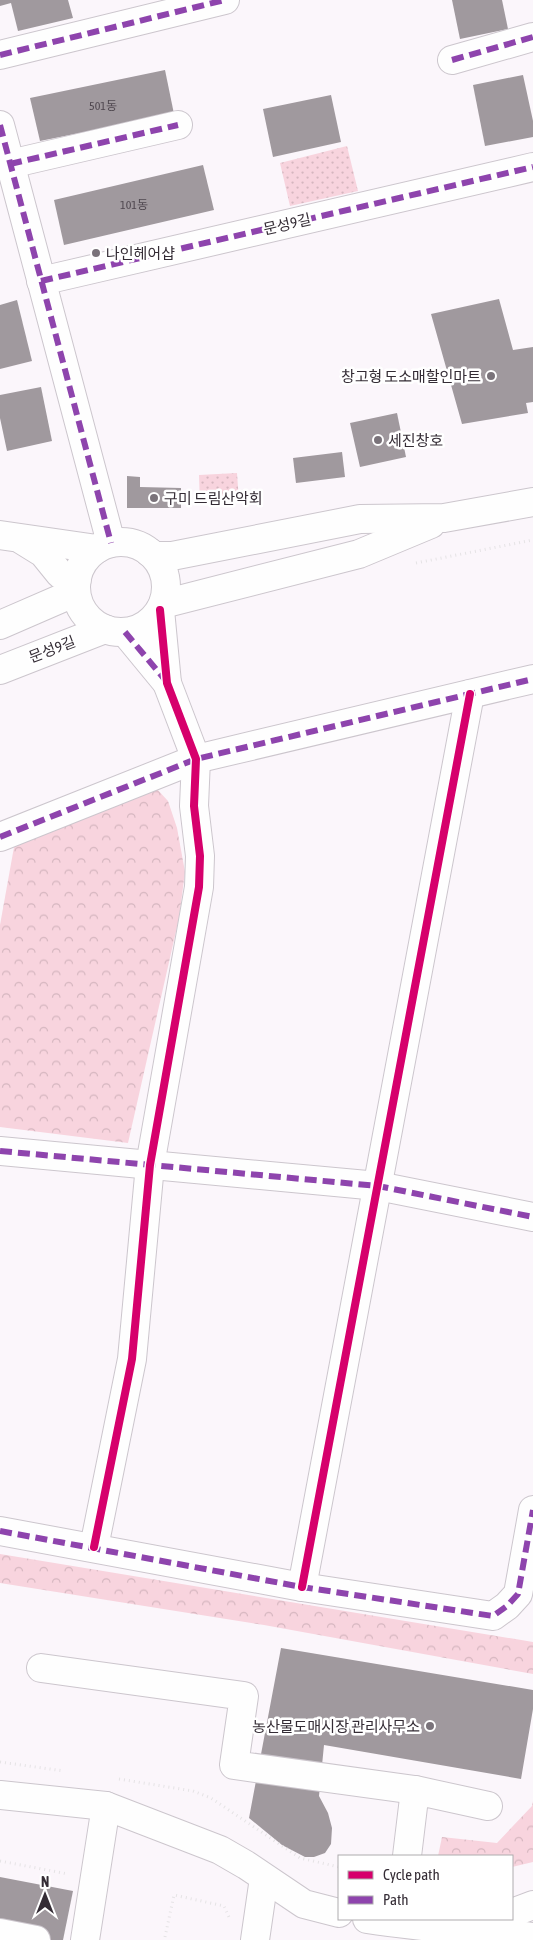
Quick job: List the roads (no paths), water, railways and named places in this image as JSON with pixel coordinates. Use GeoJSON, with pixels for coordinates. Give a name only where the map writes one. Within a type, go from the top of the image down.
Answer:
{"type":"FeatureCollection","features":[{"type":"Feature","properties":{"kind":"street"},"geometry":{"type":"LineString","coordinates":[[0,55],[225,0]]}},
{"type":"Feature","properties":{"kind":"street"},"geometry":{"type":"LineString","coordinates":[[452,60],[533,37]]}},
{"type":"Feature","properties":{"kind":"street"},"geometry":{"type":"LineString","coordinates":[[0,125],[41,281],[104,546]]}},
{"type":"Feature","properties":{"kind":"street"},"geometry":{"type":"LineString","coordinates":[[10,164],[178,125]]}},
{"type":"Feature","properties":{"kind":"street","name":"문성9길"},"geometry":{"type":"LineString","coordinates":[[41,281],[533,167]]}},
{"type":"Feature","properties":{"kind":"street"},"geometry":{"type":"LineString","coordinates":[[4,535],[104,546],[125,542],[138,545],[155,556],[195,552],[360,519],[444,518],[533,502]]}},
{"type":"Feature","properties":{"kind":"street"},"geometry":{"type":"LineString","coordinates":[[104,546],[88,557],[81,567],[77,585],[79,604],[85,614],[94,622],[115,630],[137,629],[148,623],[162,607],[359,554],[444,518]]}},
{"type":"Feature","properties":{"kind":"street"},"geometry":{"type":"LineString","coordinates":[[4,535],[35,546],[60,574],[77,585]]}},
{"type":"Feature","properties":{"kind":"street"},"geometry":{"type":"LineString","coordinates":[[94,1548],[132,1359],[150,1165],[198,887],[200,856],[194,806],[196,759],[167,683],[162,607],[166,590],[165,576],[159,563],[149,552]]}},
{"type":"Feature","properties":{"kind":"street"},"geometry":{"type":"LineString","coordinates":[[0,625],[77,585]]}},
{"type":"Feature","properties":{"kind":"street"},"geometry":{"type":"LineString","coordinates":[[115,630],[167,683]]}},
{"type":"Feature","properties":{"kind":"street","name":"문성9길"},"geometry":{"type":"LineString","coordinates":[[0,670],[115,630]]}},
{"type":"Feature","properties":{"kind":"street"},"geometry":{"type":"LineString","coordinates":[[0,837],[196,759],[533,679]]}},
{"type":"Feature","properties":{"kind":"street"},"geometry":{"type":"LineString","coordinates":[[302,1587],[470,694]]}},
{"type":"Feature","properties":{"kind":"street"},"geometry":{"type":"LineString","coordinates":[[0,1151],[378,1186],[533,1217]]}},
{"type":"Feature","properties":{"kind":"street"},"geometry":{"type":"LineString","coordinates":[[0,1531],[302,1587],[492,1616],[507,1606],[518,1594],[533,1510]]}},
{"type":"Feature","properties":{"kind":"street"},"geometry":{"type":"LineString","coordinates":[[41,1668],[244,1696],[234,1765],[415,1790],[488,1806]]}},
{"type":"Feature","properties":{"kind":"street"},"geometry":{"type":"LineString","coordinates":[[407,1855],[415,1790]]}},
{"type":"Feature","properties":{"kind":"street"},"geometry":{"type":"LineString","coordinates":[[0,1795],[106,1806],[220,1850],[304,1904],[338,1913]]}},
{"type":"Feature","properties":{"kind":"street"},"geometry":{"type":"LineString","coordinates":[[85,1940],[106,1806]]}},
{"type":"Feature","properties":{"kind":"street"},"geometry":{"type":"LineString","coordinates":[[255,1940],[264,1878]]}},
{"type":"Feature","properties":{"kind":"street"},"geometry":{"type":"LineString","coordinates":[[513,1913],[533,1905]]}},
{"type":"Feature","properties":{"kind":"street"},"geometry":{"type":"LineString","coordinates":[[383,1920],[476,1934],[533,1937]]}},
{"type":"Feature","properties":{"kind":"street"},"geometry":{"type":"LineString","coordinates":[[476,1934],[497,1920]]}},
{"type":"Feature","properties":{"kind":"street"},"geometry":{"type":"LineString","coordinates":[[0,1933],[36,1940]]}},
{"type":"Feature","properties":{"kind":"place","name":"나인헤어샵"},"geometry":{"type":"Point","coordinates":[96,253]}},
{"type":"Feature","properties":{"kind":"place","name":"창고형 도소매할인마트"},"geometry":{"type":"Point","coordinates":[491,376]}},
{"type":"Feature","properties":{"kind":"place","name":"세진창호"},"geometry":{"type":"Point","coordinates":[378,440]}},
{"type":"Feature","properties":{"kind":"place","name":"구미 드림산악회"},"geometry":{"type":"Point","coordinates":[154,498]}},
{"type":"Feature","properties":{"kind":"place","name":"농산물도매시장 관리사무소"},"geometry":{"type":"Point","coordinates":[430,1726]}}]}
